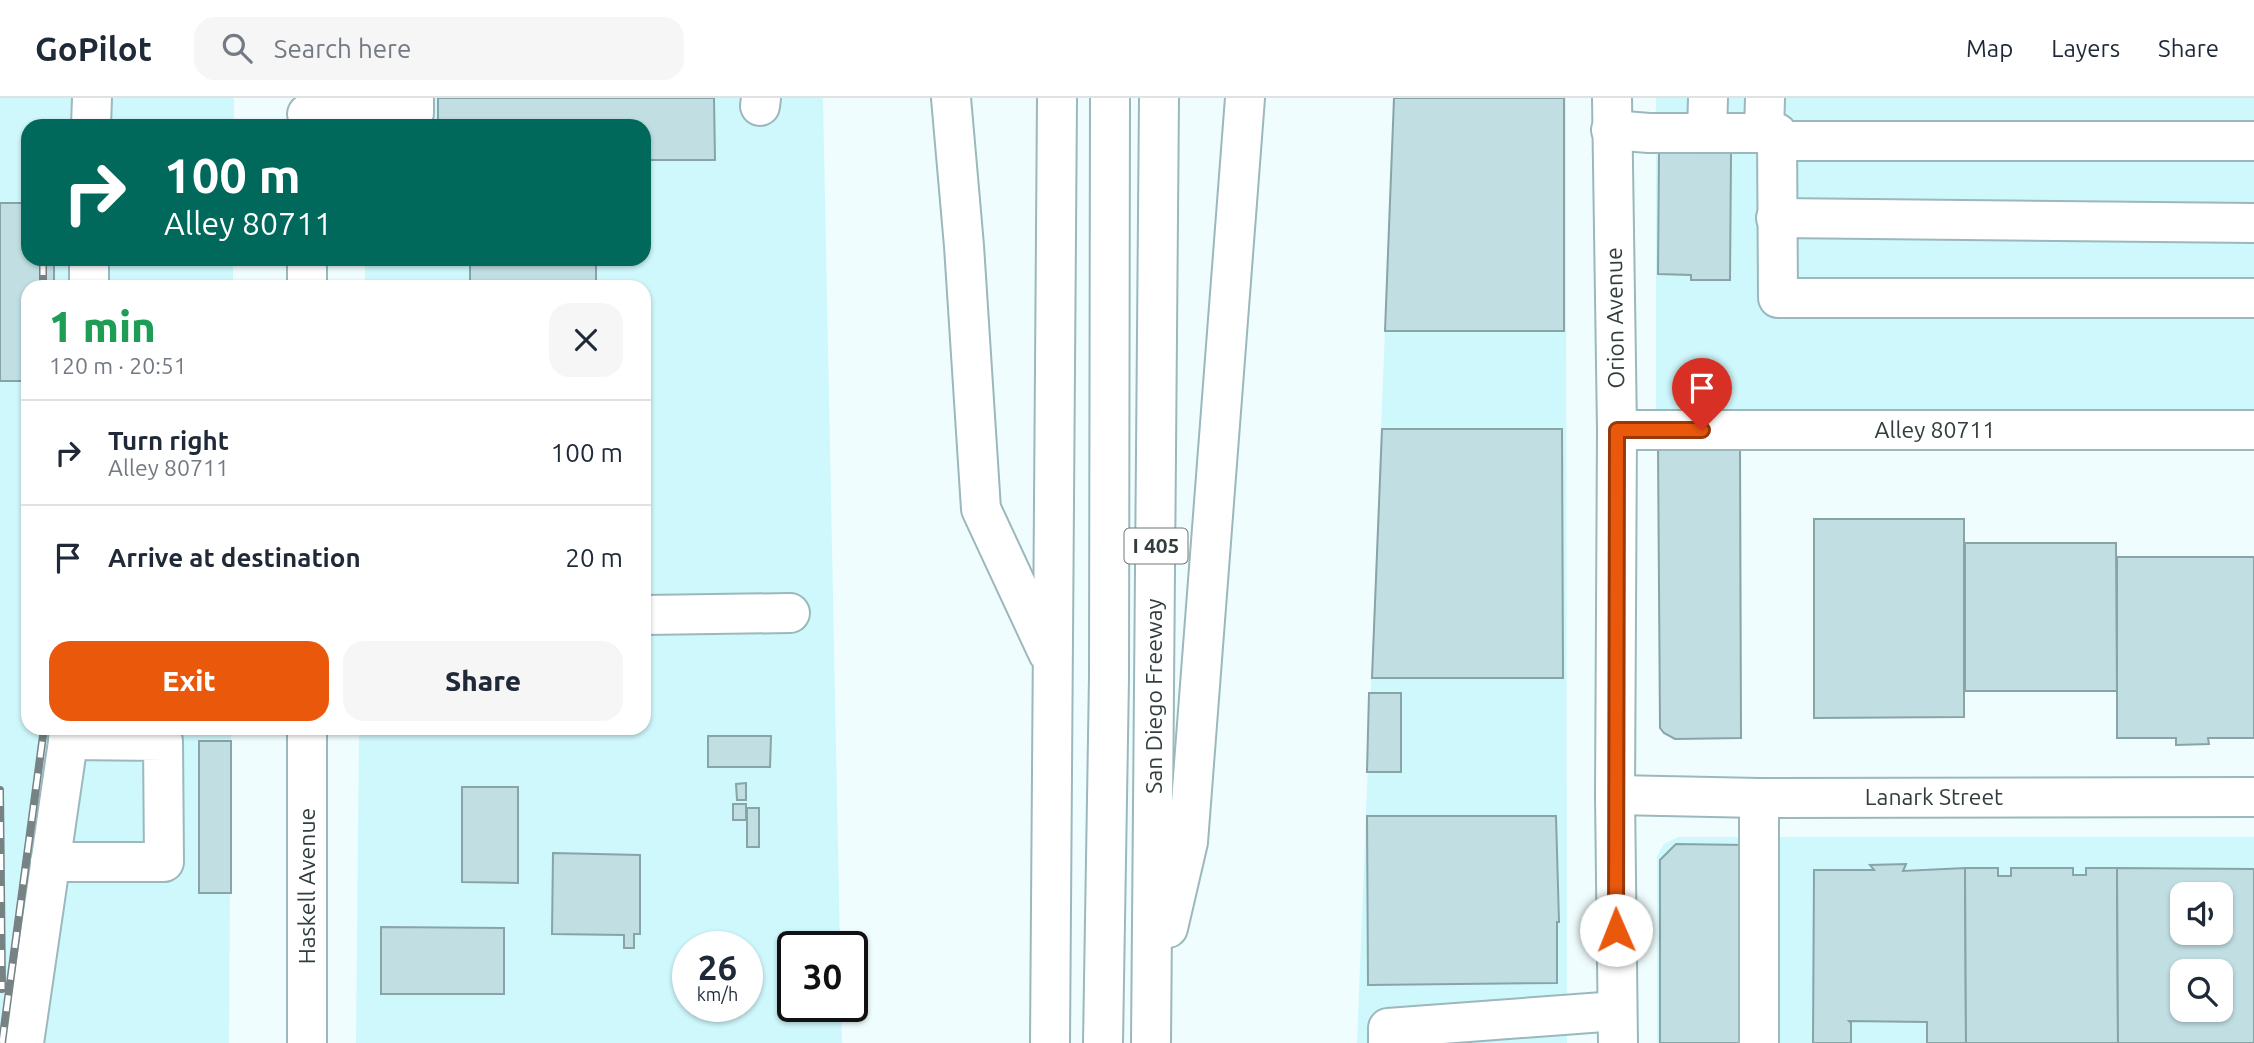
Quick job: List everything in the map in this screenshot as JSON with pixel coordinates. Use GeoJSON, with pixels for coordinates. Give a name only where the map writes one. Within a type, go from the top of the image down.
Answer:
{"type":"FeatureCollection","features":[{"type":"Feature","properties":{"kind":"main road"},"geometry":{"type":"LineString","coordinates":[[92,98],[92,119]]}},
{"type":"Feature","properties":{"kind":"main road"},"geometry":{"type":"LineString","coordinates":[[307,113],[414,113],[414,98]]}},
{"type":"Feature","properties":{"kind":"main road"},"geometry":{"type":"LineString","coordinates":[[951,98],[964,246],[981,509],[1053,665]]}},
{"type":"Feature","properties":{"kind":"main road"},"geometry":{"type":"LineString","coordinates":[[1050,1043],[1058,98]]}},
{"type":"Feature","properties":{"kind":"main road"},"geometry":{"type":"LineString","coordinates":[[1084,1043],[1093,98]]}},
{"type":"Feature","properties":{"kind":"main road"},"geometry":{"type":"LineString","coordinates":[[1103,1043],[1109,663],[1110,98]]}},
{"type":"Feature","properties":{"kind":"main road","name":"San Diego Freeway"},"geometry":{"type":"LineString","coordinates":[[1151,1043],[1159,98]]}},
{"type":"Feature","properties":{"kind":"main road"},"geometry":{"type":"LineString","coordinates":[[1152,995],[1188,842],[1245,98]]}},
{"type":"Feature","properties":{"kind":"main road"},"geometry":{"type":"LineString","coordinates":[[1611,114],[1649,133],[1707,116],[1768,124],[2254,141]]}},
{"type":"Feature","properties":{"kind":"main road","name":"Orion Avenue"},"geometry":{"type":"LineString","coordinates":[[1611,114],[1617,430],[1617,1027]]}},
{"type":"Feature","properties":{"kind":"main road"},"geometry":{"type":"LineString","coordinates":[[1768,124],[1776,218],[1778,298],[2254,299]]}},
{"type":"Feature","properties":{"kind":"main road"},"geometry":{"type":"LineString","coordinates":[[1776,218],[2254,223]]}},
{"type":"Feature","properties":{"kind":"main road","name":"Alley 80711"},"geometry":{"type":"LineString","coordinates":[[1617,430],[2254,430]]}},
{"type":"Feature","properties":{"kind":"main road"},"geometry":{"type":"LineString","coordinates":[[651,615],[790,613]]}},
{"type":"Feature","properties":{"kind":"main road"},"geometry":{"type":"LineString","coordinates":[[24,1043],[69,735]]}},
{"type":"Feature","properties":{"kind":"main road"},"geometry":{"type":"LineString","coordinates":[[50,862],[164,862],[163,741],[82,735]]}},
{"type":"Feature","properties":{"kind":"main road","name":"Haskell Avenue"},"geometry":{"type":"LineString","coordinates":[[307,735],[307,1043]]}},
{"type":"Feature","properties":{"kind":"main road","name":"Lanark Street"},"geometry":{"type":"LineString","coordinates":[[1615,795],[1759,798],[2254,797]]}},
{"type":"Feature","properties":{"kind":"main road"},"geometry":{"type":"LineString","coordinates":[[1759,798],[1759,1043]]}},
{"type":"Feature","properties":{"kind":"main road"},"geometry":{"type":"LineString","coordinates":[[1388,1043],[1388,1028],[1617,1027]]}},
{"type":"Feature","properties":{"kind":"shaded area"},"geometry":{"type":"Polygon","coordinates":[[[0,98],[234,98],[234,119],[21,119],[21,266],[233,266],[233,280],[21,280],[21,735],[231,735],[229,1043],[0,1043],[0,98]]]}},
{"type":"Feature","properties":{"kind":"shaded area"},"geometry":{"type":"Polygon","coordinates":[[[367,98],[823,98],[840,931],[777,931],[777,1022],[841,1022],[842,1043],[356,1043],[359,735],[651,735],[651,280],[365,280],[365,266],[651,266],[651,119],[367,119],[367,98]]]}},
{"type":"Feature","properties":{"kind":"shaded area"},"geometry":{"type":"Polygon","coordinates":[[[1394,98],[1566,98],[1567,1043],[1357,1043],[1394,98]]]}},
{"type":"Feature","properties":{"kind":"shaded area"},"geometry":{"type":"Polygon","coordinates":[[[1656,98],[2254,98],[2254,410],[1656,411],[1656,98]]]}},
{"type":"Feature","properties":{"kind":"shaded area"},"geometry":{"type":"Polygon","coordinates":[[[1678,837],[2254,837],[2254,1043],[1657,1043],[1657,856],[1664,844],[1678,837]]]}},
{"type":"Feature","properties":{"kind":"building"},"geometry":{"type":"Polygon","coordinates":[[[438,98],[714,98],[715,160],[651,160],[651,119],[438,119],[438,98]]]}},
{"type":"Feature","properties":{"kind":"building"},"geometry":{"type":"Polygon","coordinates":[[[1394,98],[1564,98],[1564,331],[1385,331],[1394,98]]]}},
{"type":"Feature","properties":{"kind":"building"},"geometry":{"type":"Polygon","coordinates":[[[1659,152],[1731,153],[1730,280],[1691,280],[1691,275],[1658,274],[1659,152]]]}},
{"type":"Feature","properties":{"kind":"building"},"geometry":{"type":"Polygon","coordinates":[[[0,203],[21,203],[21,266],[54,266],[54,280],[21,280],[21,381],[0,381],[0,203]]]}},
{"type":"Feature","properties":{"kind":"building"},"geometry":{"type":"Polygon","coordinates":[[[470,266],[596,266],[596,280],[470,280],[470,266]]]}},
{"type":"Feature","properties":{"kind":"building"},"geometry":{"type":"Polygon","coordinates":[[[1382,429],[1562,429],[1563,678],[1372,678],[1382,429]]]}},
{"type":"Feature","properties":{"kind":"building"},"geometry":{"type":"Polygon","coordinates":[[[1658,446],[1740,447],[1741,738],[1675,739],[1660,728],[1658,446]]]}},
{"type":"Feature","properties":{"kind":"building"},"geometry":{"type":"Polygon","coordinates":[[[1814,519],[1964,519],[1964,717],[1814,718],[1814,519]]]}},
{"type":"Feature","properties":{"kind":"building"},"geometry":{"type":"Polygon","coordinates":[[[1965,543],[2116,543],[2117,691],[1965,691],[1965,543]]]}},
{"type":"Feature","properties":{"kind":"building"},"geometry":{"type":"Polygon","coordinates":[[[2117,557],[2254,557],[2254,738],[2208,738],[2209,744],[2176,745],[2176,738],[2117,738],[2117,557]]]}},
{"type":"Feature","properties":{"kind":"building"},"geometry":{"type":"Polygon","coordinates":[[[1369,693],[1401,693],[1401,772],[1367,772],[1369,693]]]}},
{"type":"Feature","properties":{"kind":"building"},"geometry":{"type":"Polygon","coordinates":[[[708,736],[771,736],[770,767],[708,767],[708,736]]]}},
{"type":"Feature","properties":{"kind":"building"},"geometry":{"type":"Polygon","coordinates":[[[199,741],[231,741],[231,893],[199,893],[199,741]]]}},
{"type":"Feature","properties":{"kind":"building"},"geometry":{"type":"Polygon","coordinates":[[[746,783],[746,800],[737,800],[736,784],[746,783]]]}},
{"type":"Feature","properties":{"kind":"building"},"geometry":{"type":"Polygon","coordinates":[[[462,787],[518,787],[518,883],[462,882],[462,787]]]}},
{"type":"Feature","properties":{"kind":"building"},"geometry":{"type":"Polygon","coordinates":[[[733,804],[746,804],[746,820],[733,820],[733,804]]]}},
{"type":"Feature","properties":{"kind":"building"},"geometry":{"type":"Polygon","coordinates":[[[747,808],[759,808],[759,847],[747,847],[747,808]]]}},
{"type":"Feature","properties":{"kind":"building"},"geometry":{"type":"Polygon","coordinates":[[[1367,816],[1556,816],[1559,922],[1557,983],[1368,985],[1367,816]]]}},
{"type":"Feature","properties":{"kind":"building"},"geometry":{"type":"Polygon","coordinates":[[[1676,844],[1745,845],[1745,1043],[1660,1043],[1660,860],[1676,844]]]}},
{"type":"Feature","properties":{"kind":"building"},"geometry":{"type":"Polygon","coordinates":[[[553,853],[640,855],[640,934],[634,934],[634,948],[624,948],[624,935],[552,934],[553,853]]]}},
{"type":"Feature","properties":{"kind":"building"},"geometry":{"type":"Polygon","coordinates":[[[1906,864],[1903,871],[1965,868],[1966,1043],[1927,1043],[1927,1022],[1849,1021],[1851,1043],[1813,1043],[1814,870],[1874,870],[1870,865],[1906,864]]]}},
{"type":"Feature","properties":{"kind":"building"},"geometry":{"type":"Polygon","coordinates":[[[1965,868],[1998,868],[1998,876],[2011,876],[2011,868],[2073,868],[2073,875],[2086,875],[2086,868],[2117,868],[2118,1043],[1966,1043],[1965,868]]]}},
{"type":"Feature","properties":{"kind":"building"},"geometry":{"type":"Polygon","coordinates":[[[2117,868],[2254,869],[2254,1043],[2118,1043],[2117,868]]]}},
{"type":"Feature","properties":{"kind":"building"},"geometry":{"type":"Polygon","coordinates":[[[381,927],[504,928],[504,994],[381,994],[381,927]]]}},
{"type":"Feature","properties":{"kind":"railway"},"geometry":{"type":"LineString","coordinates":[[43,266],[43,280]]}},
{"type":"Feature","properties":{"kind":"railway"},"geometry":{"type":"LineString","coordinates":[[2,1043],[43,735]]}},
{"type":"Feature","properties":{"kind":"railway"},"geometry":{"type":"LineString","coordinates":[[0,790],[2,989]]}},
{"type":"Feature","properties":{"kind":"route"},"geometry":{"type":"LineString","coordinates":[[1616,930],[1617,430],[1702,430]]}}]}
